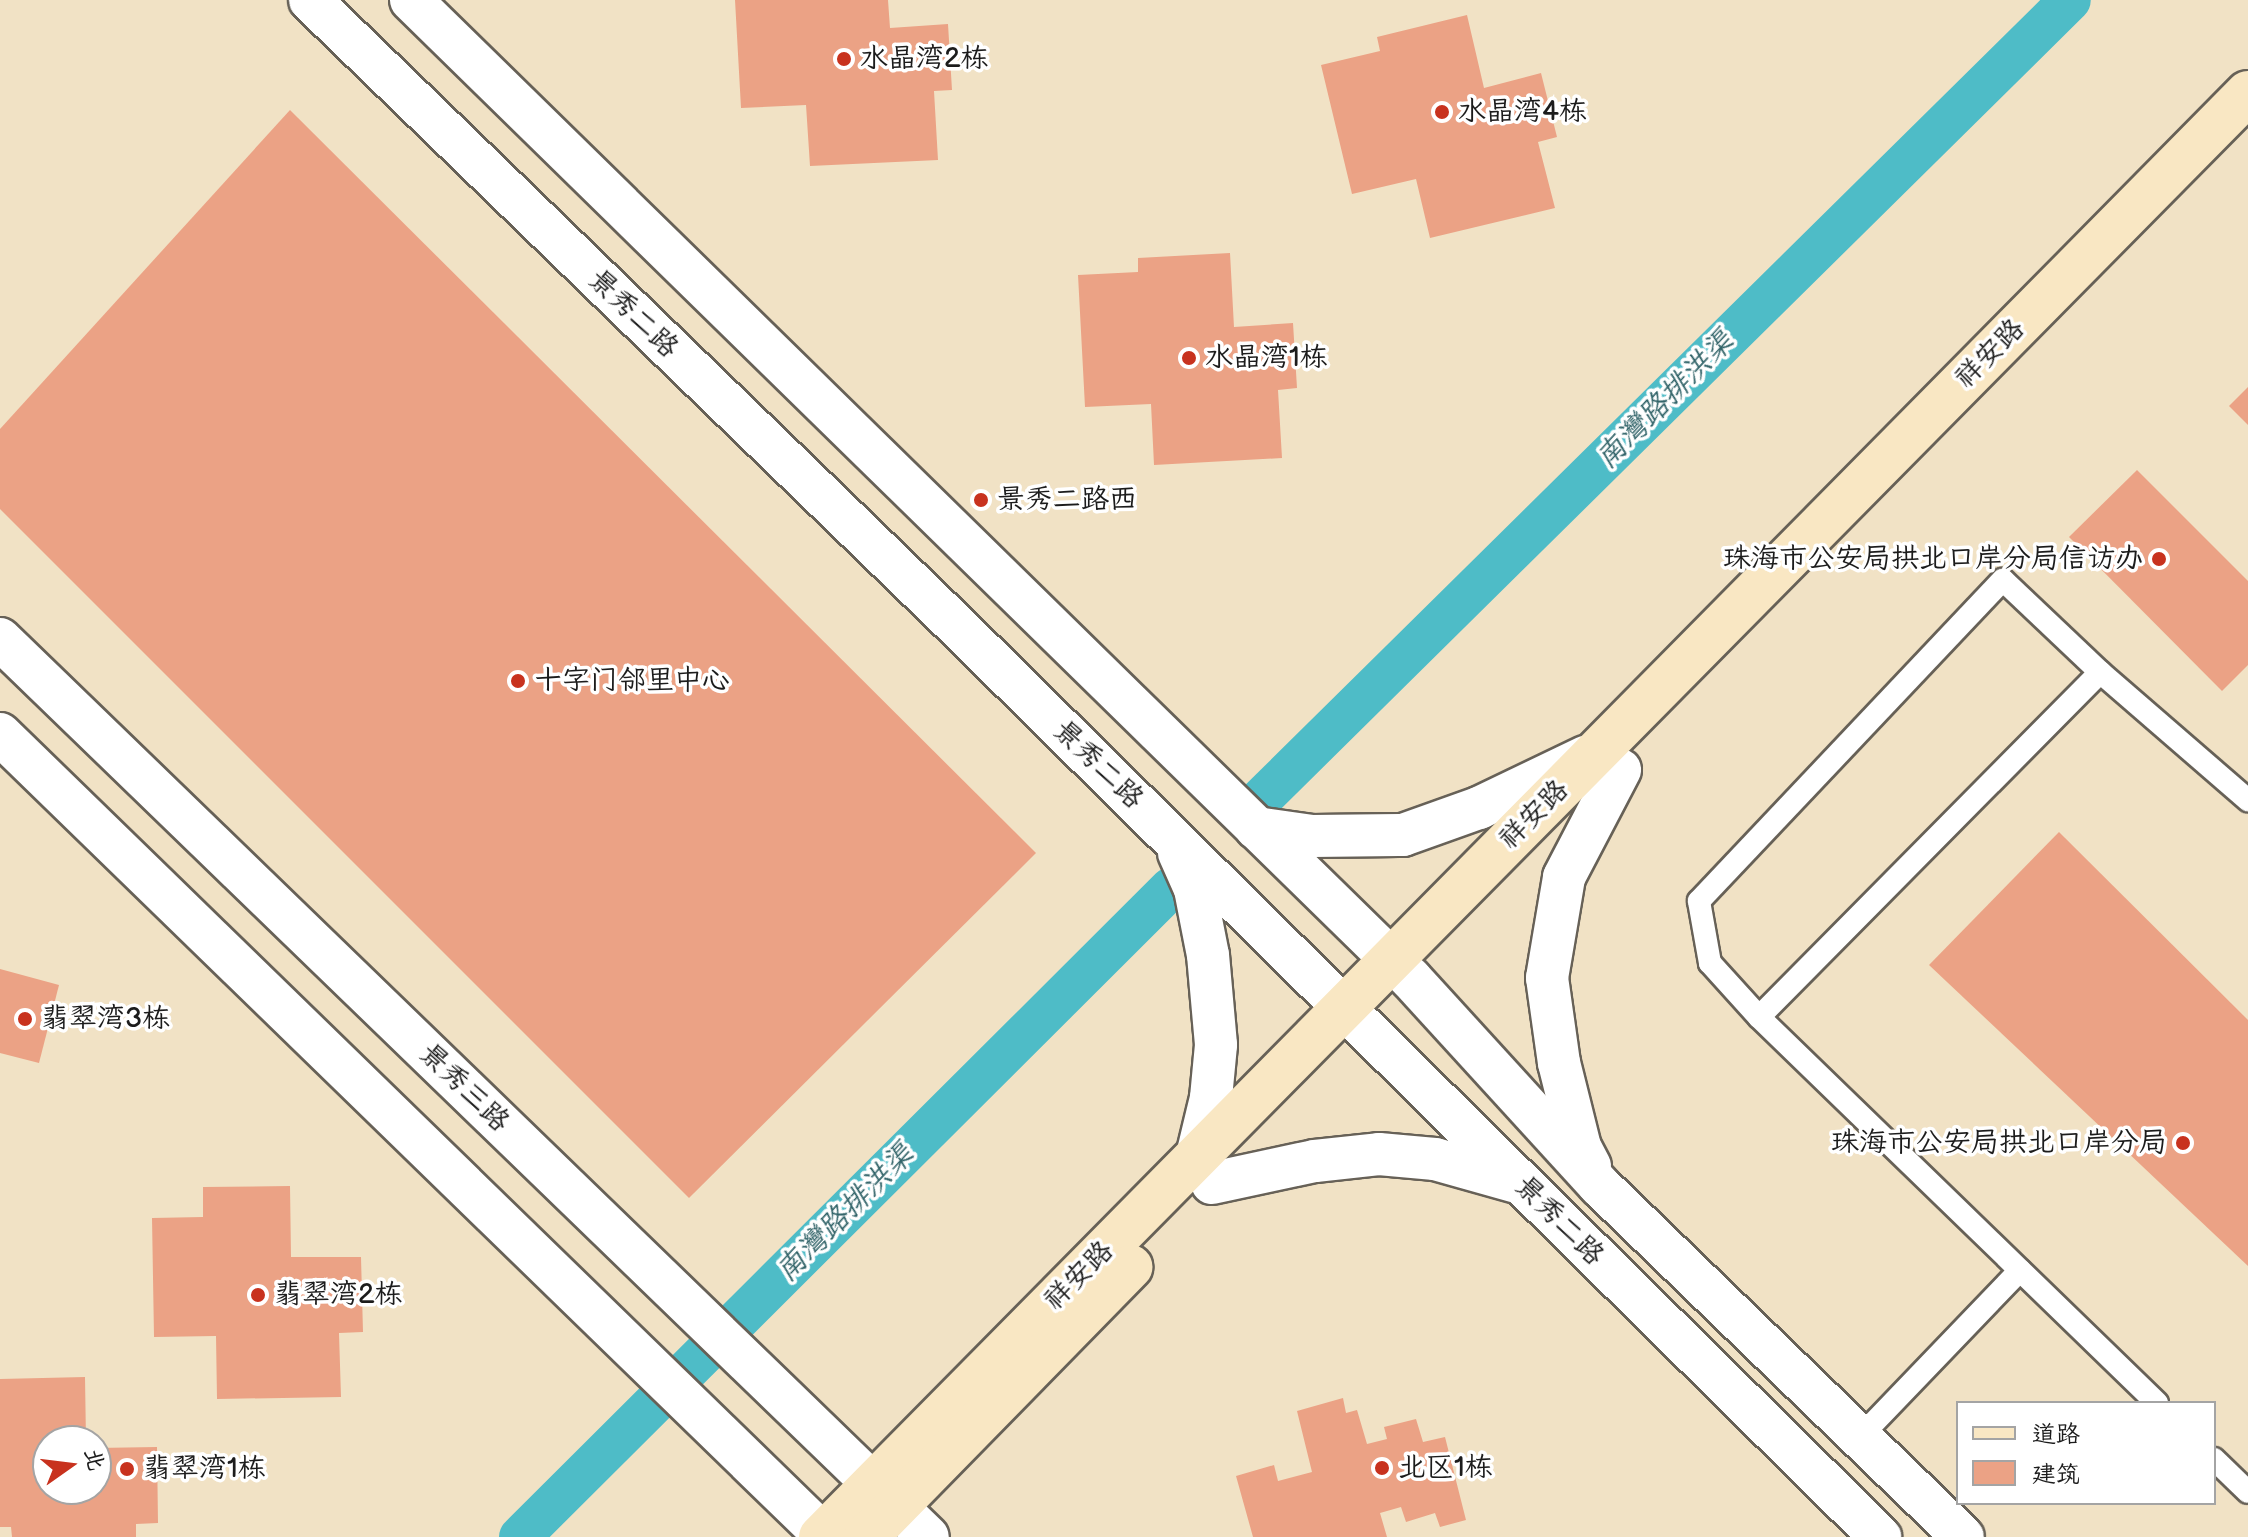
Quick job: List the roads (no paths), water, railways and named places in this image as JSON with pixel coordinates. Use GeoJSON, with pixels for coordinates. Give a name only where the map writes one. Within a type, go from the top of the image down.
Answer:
{"type":"FeatureCollection","features":[{"type":"Feature","properties":{"kind":"main road","name":"祥安路"},"geometry":{"type":"LineString","coordinates":[[1610,759],[2248,93]]}},
{"type":"Feature","properties":{"kind":"main road","name":"祥安路"},"geometry":{"type":"LineString","coordinates":[[834,1536],[886,1494],[1401,969],[2248,124]]}},
{"type":"Feature","properties":{"kind":"street","name":"景秀二路"},"geometry":{"type":"LineString","coordinates":[[310,0],[1172,837],[1880,1537]]}},
{"type":"Feature","properties":{"kind":"street","name":"景秀二路"},"geometry":{"type":"LineString","coordinates":[[411,0],[1401,969],[1599,1185],[1963,1537]]}},
{"type":"Feature","properties":{"kind":"street","name":"景秀三路"},"geometry":{"type":"LineString","coordinates":[[0,639],[928,1537]]}},
{"type":"Feature","properties":{"kind":"street"},"geometry":{"type":"LineString","coordinates":[[0,734],[734,1447],[834,1536]]}},
{"type":"Feature","properties":{"kind":"street"},"geometry":{"type":"LineString","coordinates":[[1256,828],[1312,836],[1403,835],[1610,759]]}},
{"type":"Feature","properties":{"kind":"street"},"geometry":{"type":"LineString","coordinates":[[1599,1185],[1580,1147],[1562,1077],[1547,978],[1564,877],[1610,759]]}},
{"type":"Feature","properties":{"kind":"street"},"geometry":{"type":"LineString","coordinates":[[1172,837],[1195,889],[1208,955],[1216,1045],[1205,1170],[1379,1154],[1435,1159],[1522,1184]]}},
{"type":"Feature","properties":{"kind":"lane"},"geometry":{"type":"LineString","coordinates":[[2155,1401],[1759,1017],[1710,963],[1699,901],[2003,580],[2100,672],[2248,800]]}},
{"type":"Feature","properties":{"kind":"lane"},"geometry":{"type":"LineString","coordinates":[[1759,1017],[2100,672]]}},
{"type":"Feature","properties":{"kind":"lane"},"geometry":{"type":"LineString","coordinates":[[1860,1437],[2020,1270]]}},
{"type":"Feature","properties":{"kind":"lane"},"geometry":{"type":"LineString","coordinates":[[2216,1461],[2248,1492]]}},
{"type":"Feature","properties":{"kind":"waterway","name":"南灣路排洪渠"},"geometry":{"type":"LineString","coordinates":[[1260,800],[2070,0]]}},
{"type":"Feature","properties":{"kind":"waterway","name":"南灣路排洪渠"},"geometry":{"type":"LineString","coordinates":[[520,1537],[1171,888]]}},
{"type":"Feature","properties":{"kind":"place","name":"水晶湾2栋"},"geometry":{"type":"Point","coordinates":[844,59]}},
{"type":"Feature","properties":{"kind":"place","name":"水晶湾4栋"},"geometry":{"type":"Point","coordinates":[1442,112]}},
{"type":"Feature","properties":{"kind":"place","name":"水晶湾1栋"},"geometry":{"type":"Point","coordinates":[1189,358]}},
{"type":"Feature","properties":{"kind":"place","name":"景秀二路西"},"geometry":{"type":"Point","coordinates":[981,500]}},
{"type":"Feature","properties":{"kind":"place","name":"珠海市公安局拱北口岸分局信访办"},"geometry":{"type":"Point","coordinates":[2159,559]}},
{"type":"Feature","properties":{"kind":"place","name":"十字门邻里中心"},"geometry":{"type":"Point","coordinates":[518,681]}},
{"type":"Feature","properties":{"kind":"place","name":"翡翠湾3栋"},"geometry":{"type":"Point","coordinates":[25,1019]}},
{"type":"Feature","properties":{"kind":"place","name":"珠海市公安局拱北口岸分局"},"geometry":{"type":"Point","coordinates":[2183,1143]}},
{"type":"Feature","properties":{"kind":"place","name":"翡翠湾2栋"},"geometry":{"type":"Point","coordinates":[258,1295]}},
{"type":"Feature","properties":{"kind":"place","name":"北区1栋"},"geometry":{"type":"Point","coordinates":[1382,1468]}},
{"type":"Feature","properties":{"kind":"place","name":"翡翠湾1栋"},"geometry":{"type":"Point","coordinates":[127,1469]}}]}
